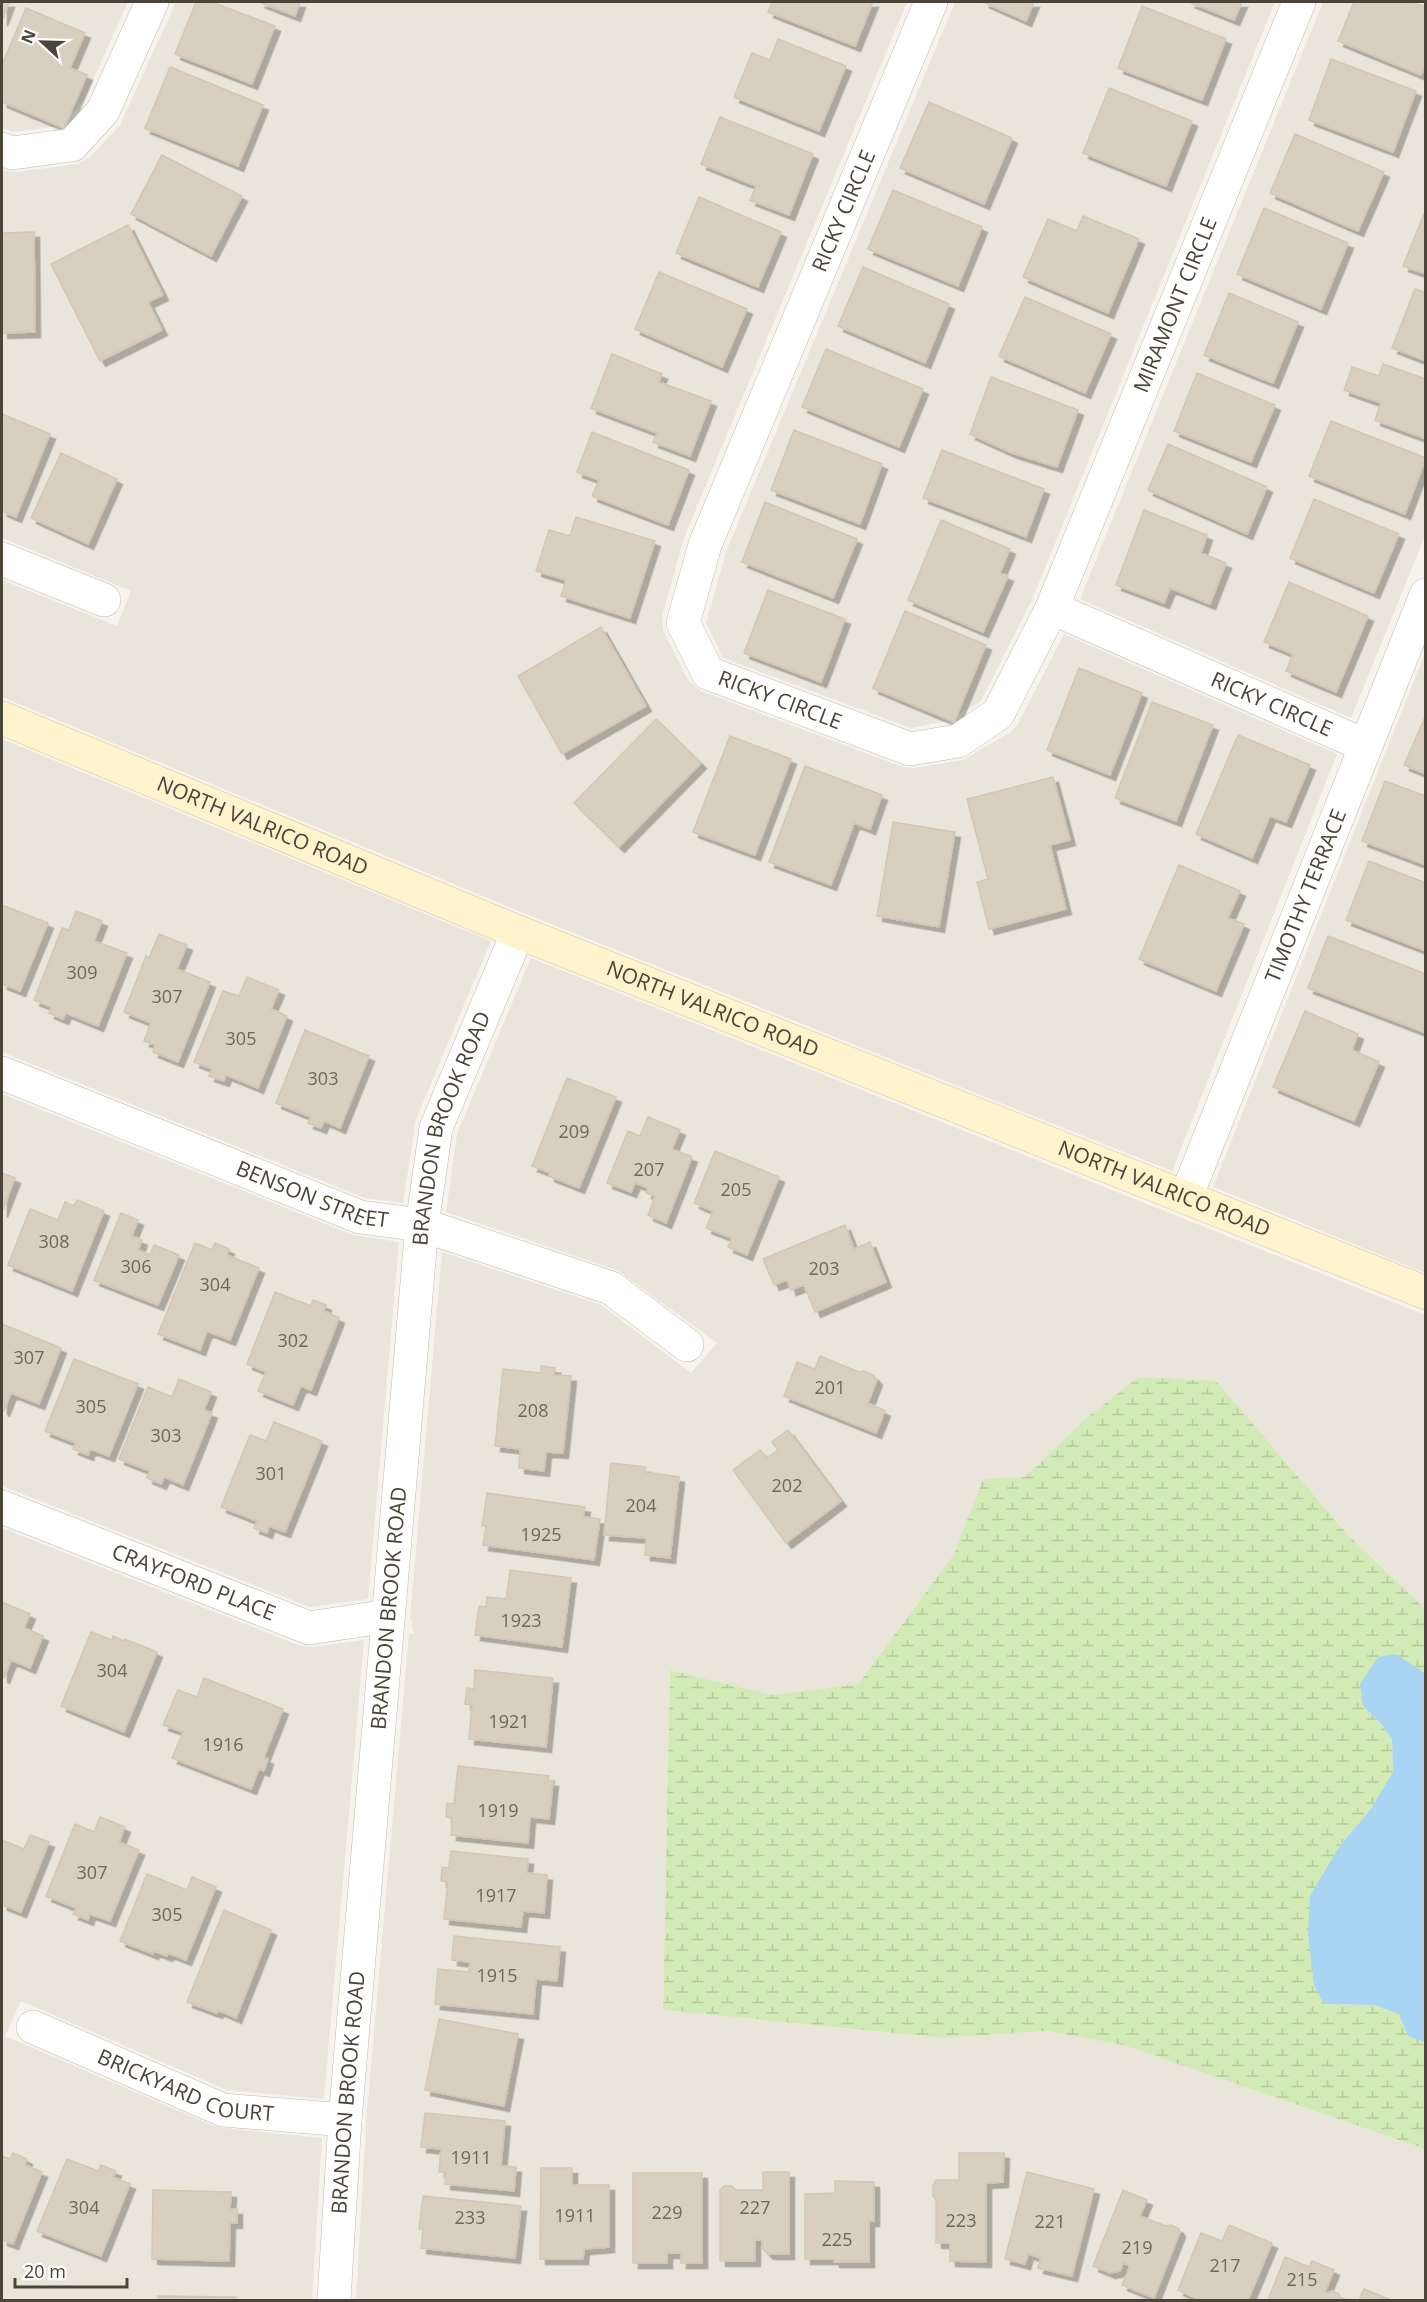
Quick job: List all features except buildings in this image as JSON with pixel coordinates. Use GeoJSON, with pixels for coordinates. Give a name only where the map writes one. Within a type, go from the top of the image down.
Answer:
{"type":"FeatureCollection","features":[{"type":"Feature","properties":{"kind":"street"},"geometry":{"type":"LineString","coordinates":[[2,149],[12,153],[72,145],[103,111],[152,2]]}},
{"type":"Feature","properties":{"kind":"street","name":"RICKY CIRCLE"},"geometry":{"type":"LineString","coordinates":[[931,2],[705,545],[683,623],[708,673],[910,749],[958,741],[998,714],[1052,608],[1364,745]]}},
{"type":"Feature","properties":{"kind":"street","name":"MIRAMONT CIRCLE"},"geometry":{"type":"LineString","coordinates":[[1052,608],[1299,2]]}},
{"type":"Feature","properties":{"kind":"street"},"geometry":{"type":"LineString","coordinates":[[2,559],[104,600]]}},
{"type":"Feature","properties":{"kind":"street","name":"TIMOTHY TERRACE"},"geometry":{"type":"LineString","coordinates":[[1186,1197],[1425,595]]}},
{"type":"Feature","properties":{"kind":"street","name":"NORTH VALRICO ROAD"},"geometry":{"type":"LineString","coordinates":[[2,718],[518,932],[1425,1293]]}},
{"type":"Feature","properties":{"kind":"street","name":"BRANDON BROOK ROAD"},"geometry":{"type":"LineString","coordinates":[[334,2301],[345,2120],[422,1225],[436,1128],[518,932]]}},
{"type":"Feature","properties":{"kind":"street","name":"BENSON STREET"},"geometry":{"type":"LineString","coordinates":[[2,1073],[360,1217],[422,1225],[611,1288],[687,1345]]}},
{"type":"Feature","properties":{"kind":"street","name":"CRAYFORD PLACE"},"geometry":{"type":"LineString","coordinates":[[2,1507],[309,1628],[388,1616]]}},
{"type":"Feature","properties":{"kind":"street","name":"BRICKYARD COURT"},"geometry":{"type":"LineString","coordinates":[[33,2027],[224,2110],[345,2120]]}},
{"type":"Feature","properties":{"kind":"shaded area"},"geometry":{"type":"Polygon","coordinates":[[[2,2],[128,2],[84,100],[60,126],[13,132],[2,128],[2,2]]]}},
{"type":"Feature","properties":{"kind":"shaded area"},"geometry":{"type":"Polygon","coordinates":[[[176,2],[907,2],[684,538],[662,616],[663,630],[688,680],[701,691],[903,767],[915,768],[963,760],[1012,731],[1018,724],[1064,634],[1337,754],[1172,1171],[526,914],[2,697],[2,580],[117,626],[131,591],[2,538],[2,170],[17,172],[77,164],[89,158],[120,125],[176,2]]]}},
{"type":"Feature","properties":{"kind":"shaded area"},"geometry":{"type":"Polygon","coordinates":[[[955,2],[1275,2],[1032,600],[981,701],[948,721],[911,728],[723,658],[706,623],[726,552],[955,2]]]}},
{"type":"Feature","properties":{"kind":"shaded area"},"geometry":{"type":"Polygon","coordinates":[[[1323,2],[1425,2],[1425,536],[1351,718],[1080,599],[1323,2]]]}},
{"type":"Feature","properties":{"kind":"shaded area"},"geometry":{"type":"Polygon","coordinates":[[[1425,653],[1425,1273],[1213,1187],[1425,653]]]}},
{"type":"Feature","properties":{"kind":"shaded area"},"geometry":{"type":"Polygon","coordinates":[[[2,739],[491,941],[416,1119],[403,1203],[365,1198],[2,1052],[2,739]]]}},
{"type":"Feature","properties":{"kind":"shaded area"},"geometry":{"type":"Polygon","coordinates":[[[531,958],[1425,1315],[1425,1609],[1346,1533],[1085,1419],[1025,1477],[983,1480],[954,1554],[858,1684],[772,1695],[670,1670],[663,2010],[943,2038],[1047,2031],[1123,2045],[1425,2149],[1425,2300],[356,2300],[366,2123],[409,1634],[414,1633],[410,1617],[442,1252],[601,1305],[691,1373],[717,1343],[617,1270],[446,1212],[457,1134],[531,958]]]}},
{"type":"Feature","properties":{"kind":"shaded area"},"geometry":{"type":"Polygon","coordinates":[[[2,1094],[353,1235],[399,1242],[368,1599],[310,1607],[2,1486],[2,1094]]]}},
{"type":"Feature","properties":{"kind":"shaded area"},"geometry":{"type":"Polygon","coordinates":[[[2,1528],[301,1646],[314,1647],[364,1640],[324,2099],[227,2090],[21,2001],[5,2036],[216,2127],[322,2138],[312,2300],[2,2300],[2,1528]]]}},
{"type":"Feature","properties":{"kind":"green space"},"geometry":{"type":"Polygon","coordinates":[[[1139,1377],[1216,1381],[1346,1533],[1425,1609],[1425,1673],[1396,1654],[1363,1706],[1392,1739],[1393,1772],[1370,1810],[1339,1847],[1324,2004],[1374,2005],[1399,2014],[1408,2036],[1425,2042],[1425,2149],[1123,2045],[1047,2031],[943,2038],[663,2010],[670,1670],[772,1695],[858,1684],[954,1554],[983,1479],[1025,1477],[1085,1419],[1139,1377]]]}},
{"type":"Feature","properties":{"kind":"water"},"geometry":{"type":"Polygon","coordinates":[[[1396,1654],[1425,1673],[1425,2042],[1408,2036],[1399,2014],[1374,2005],[1324,2004],[1314,1985],[1308,1934],[1310,1896],[1339,1847],[1370,1810],[1393,1772],[1392,1739],[1363,1706],[1360,1684],[1378,1657],[1396,1654]]]}}]}
